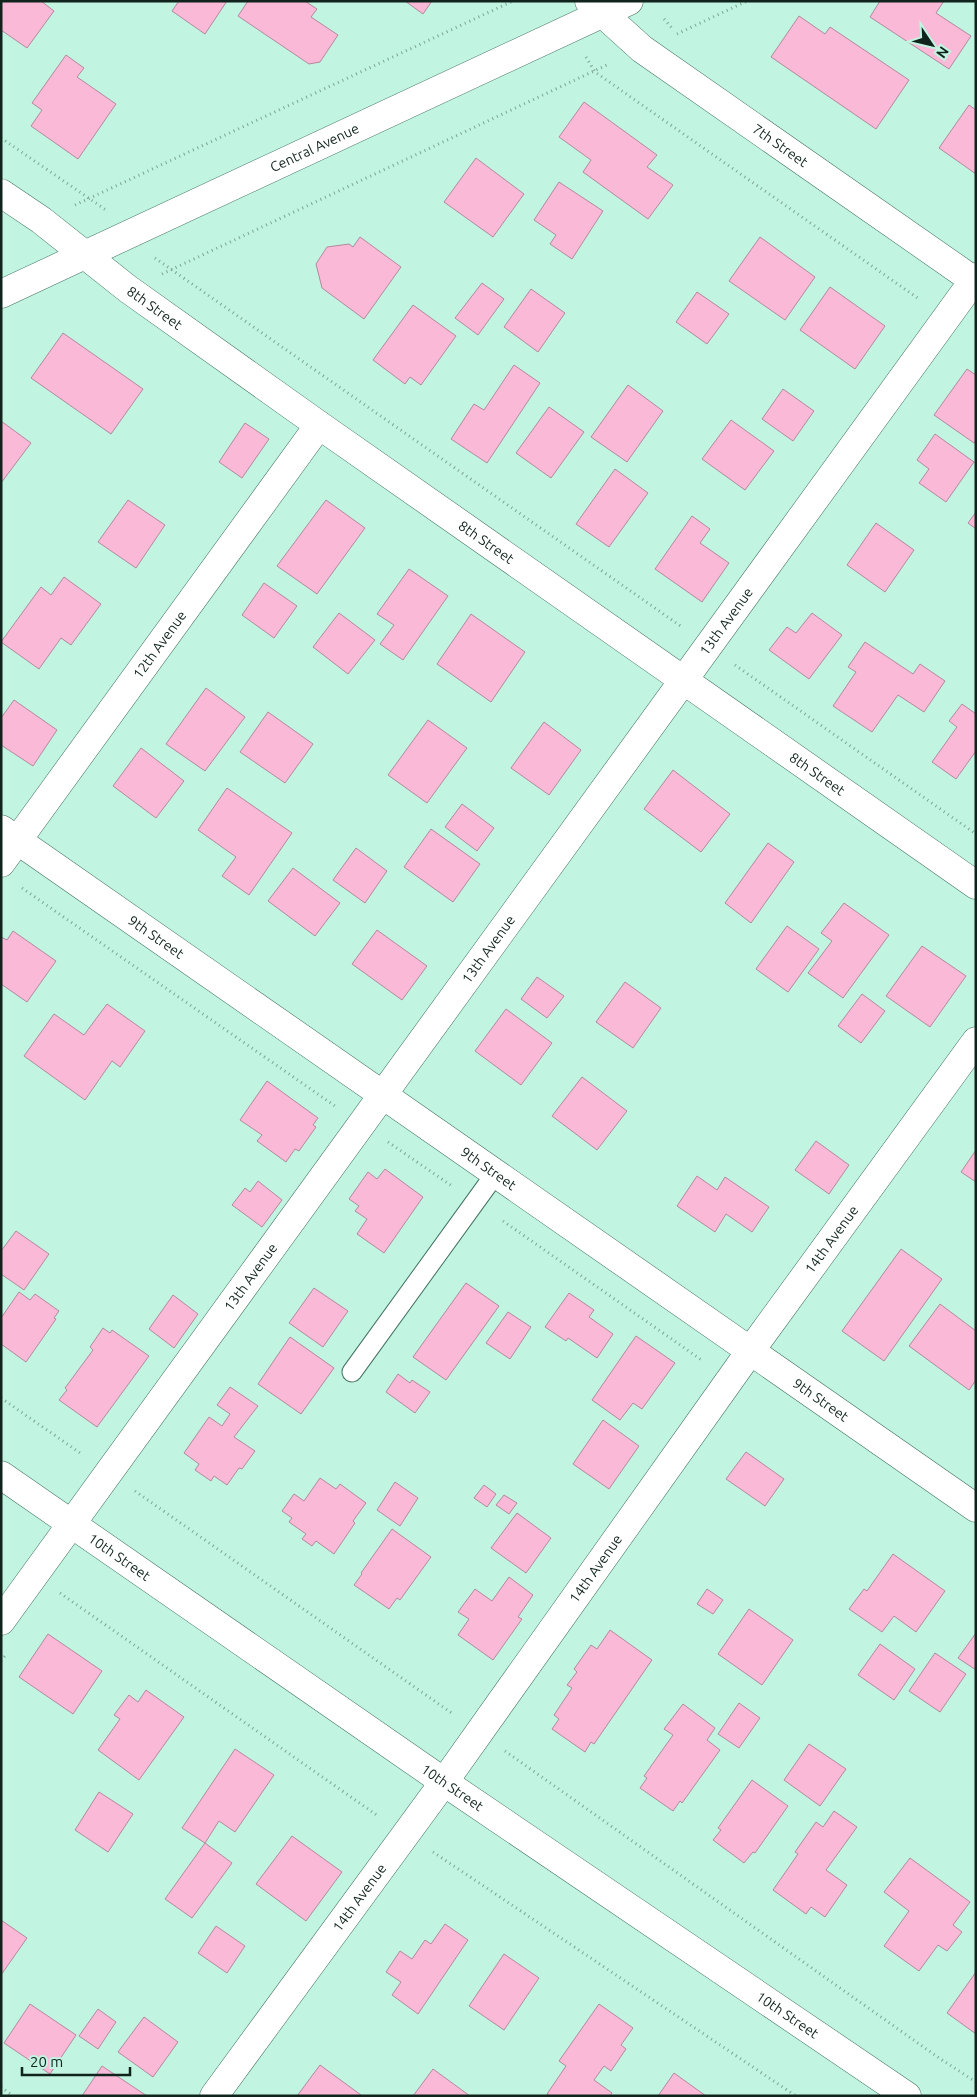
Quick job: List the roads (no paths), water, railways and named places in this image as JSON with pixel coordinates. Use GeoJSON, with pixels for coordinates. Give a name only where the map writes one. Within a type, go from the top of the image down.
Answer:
{"type":"FeatureCollection","features":[{"type":"Feature","properties":{"kind":"street","name":"Central Avenue"},"geometry":{"type":"LineString","coordinates":[[1,294],[85,256],[596,8],[629,1]]}},
{"type":"Feature","properties":{"kind":"street","name":"7th Street"},"geometry":{"type":"LineString","coordinates":[[596,8],[642,49],[975,280]]}},
{"type":"Feature","properties":{"kind":"street","name":"8th Street"},"geometry":{"type":"LineString","coordinates":[[1,193],[41,220],[128,289],[319,425],[976,885]]}},
{"type":"Feature","properties":{"kind":"street","name":"13th Avenue"},"geometry":{"type":"LineString","coordinates":[[1,1621],[975,280]]}},
{"type":"Feature","properties":{"kind":"street","name":"12th Avenue"},"geometry":{"type":"LineString","coordinates":[[1,863],[10,835],[319,425]]}},
{"type":"Feature","properties":{"kind":"street","name":"9th Street"},"geometry":{"type":"LineString","coordinates":[[10,835],[752,1350],[976,1508]]}},
{"type":"Feature","properties":{"kind":"street","name":"14th Avenue"},"geometry":{"type":"LineString","coordinates":[[214,2096],[444,1782],[976,1040]]}},
{"type":"Feature","properties":{"kind":"street","name":"10th Street"},"geometry":{"type":"LineString","coordinates":[[1,1475],[444,1782],[907,2096]]}},
{"type":"Feature","properties":{"kind":"lane"},"geometry":{"type":"LineString","coordinates":[[352,1372],[496,1173]]}}]}
